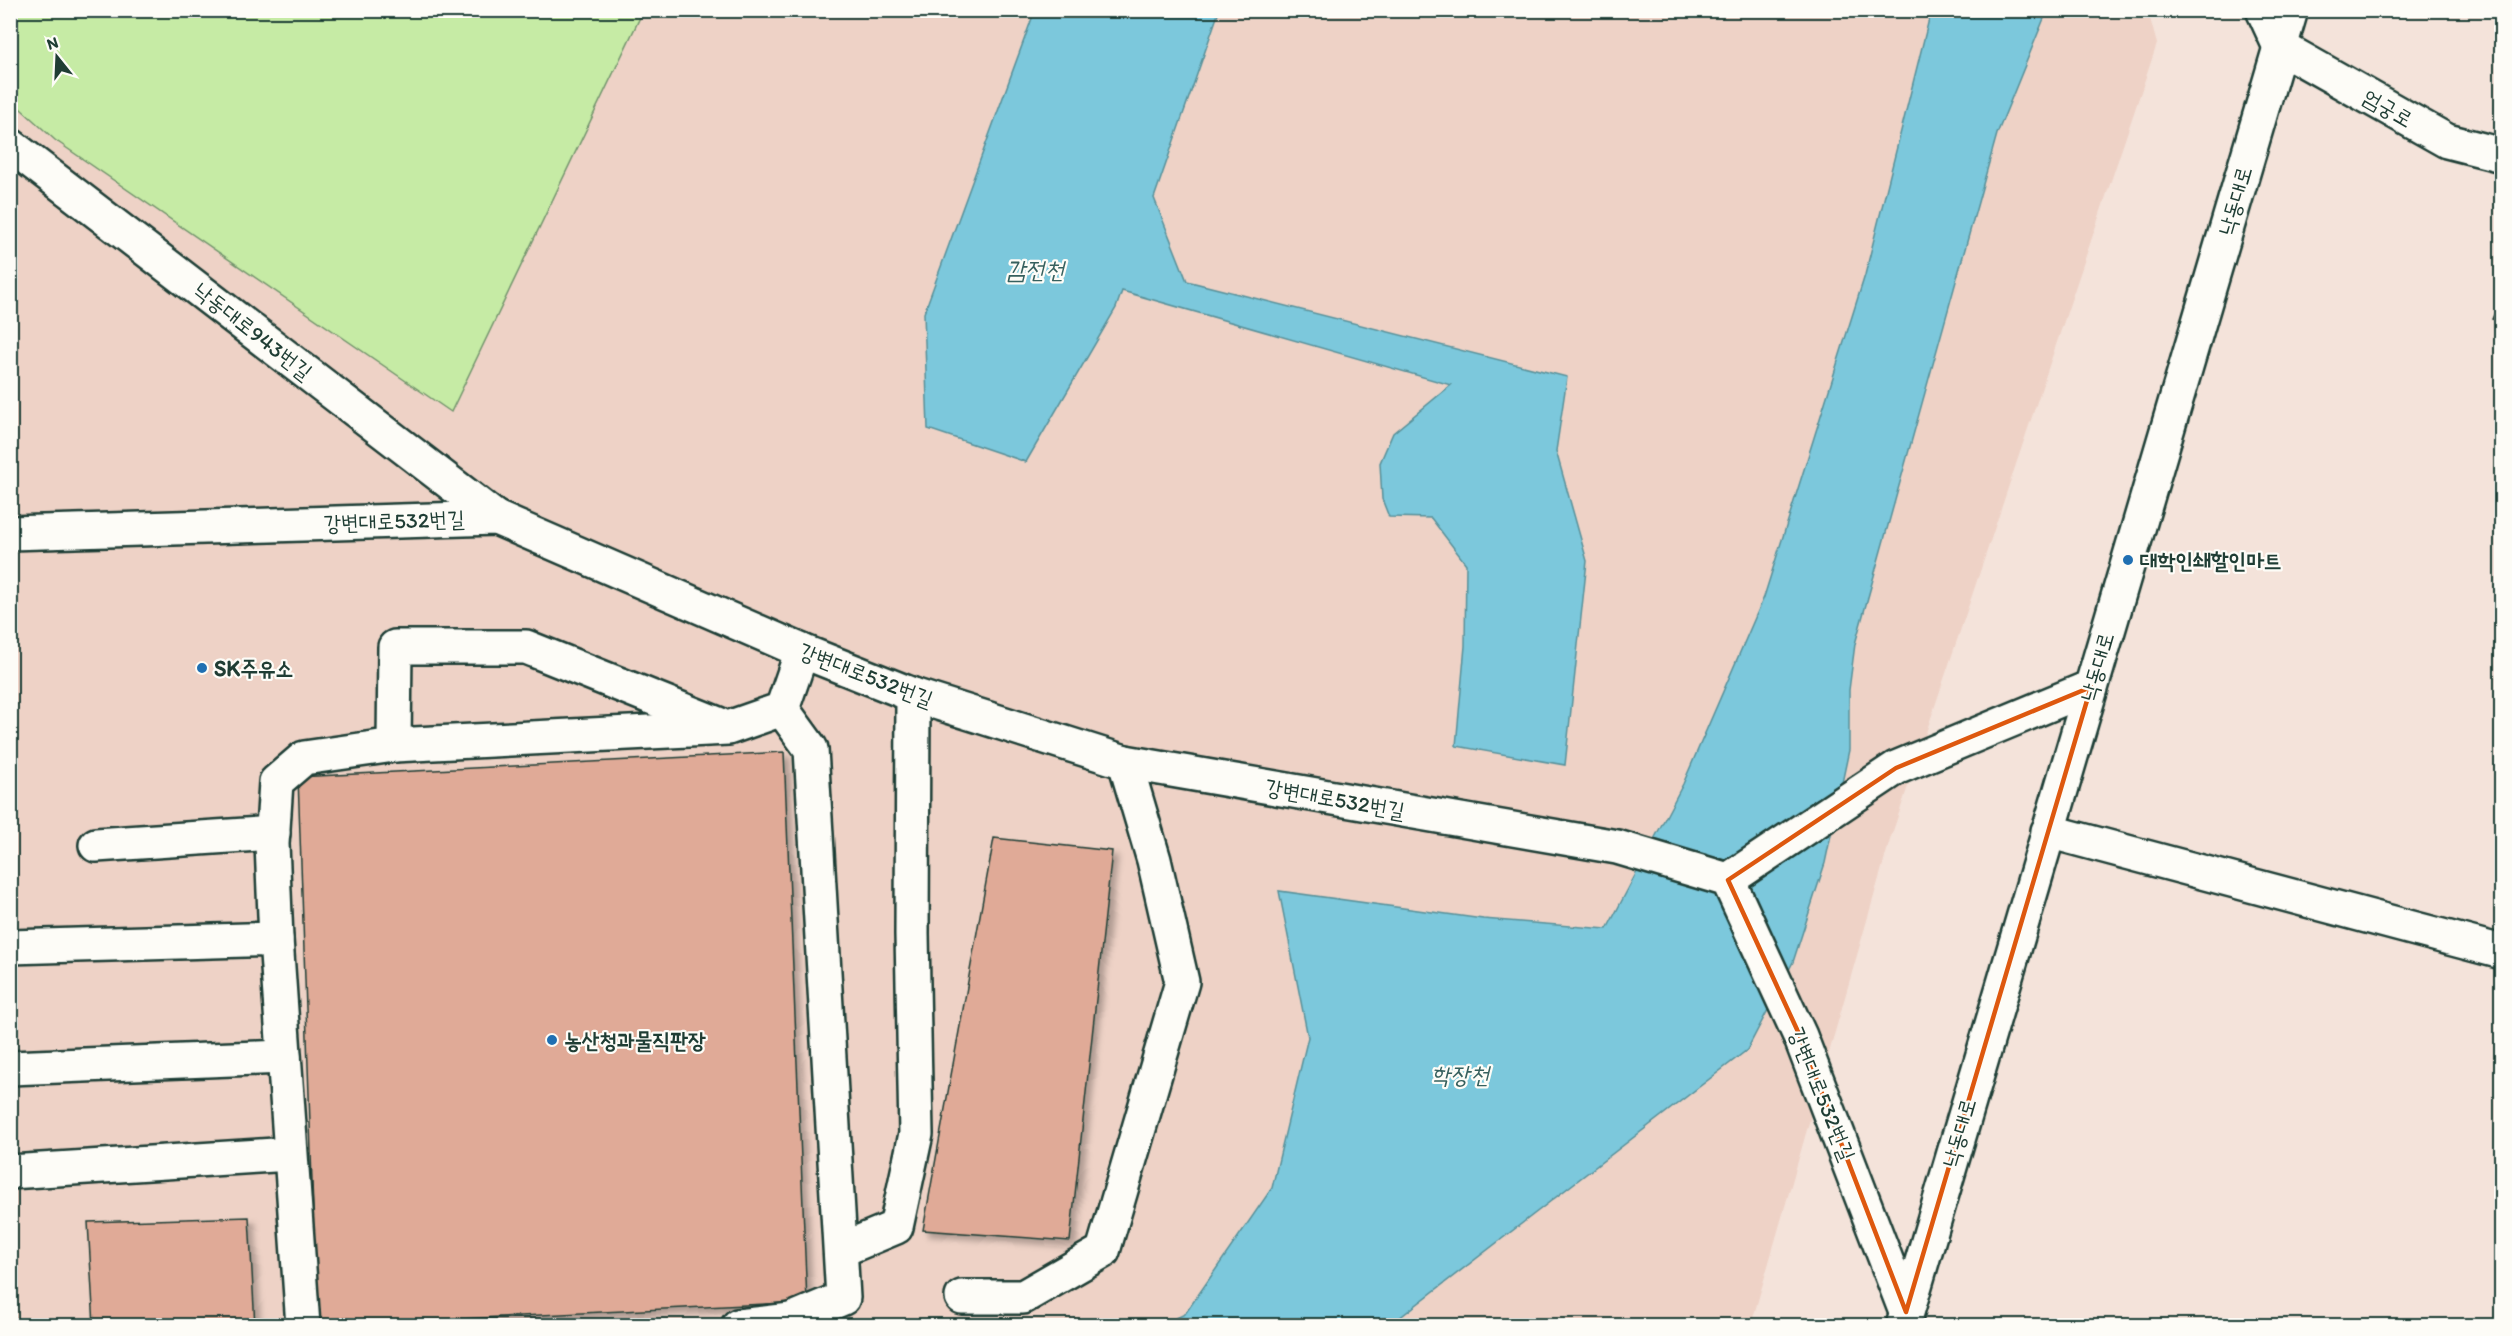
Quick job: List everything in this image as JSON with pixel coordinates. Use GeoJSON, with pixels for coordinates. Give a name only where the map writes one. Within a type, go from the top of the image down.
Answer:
{"type":"FeatureCollection","features":[{"type":"Feature","properties":{"kind":"street"},"geometry":{"type":"LineString","coordinates":[[2263,10],[2280,47]]}},
{"type":"Feature","properties":{"kind":"street","name":"낙동대로"},"geometry":{"type":"LineString","coordinates":[[1905,1319],[2291,10]]}},
{"type":"Feature","properties":{"kind":"street","name":"엄궁로"},"geometry":{"type":"LineString","coordinates":[[2280,47],[2447,141],[2502,155]]}},
{"type":"Feature","properties":{"kind":"street","name":"낙동대로943번길"},"geometry":{"type":"LineString","coordinates":[[10,144],[496,518]]}},
{"type":"Feature","properties":{"kind":"street","name":"강변대로532번길"},"geometry":{"type":"LineString","coordinates":[[10,533],[496,518],[802,651],[913,695],[1125,762],[1617,848],[1728,880],[1800,1036],[1905,1319]]}},
{"type":"Feature","properties":{"kind":"street"},"geometry":{"type":"LineString","coordinates":[[394,745],[395,647],[526,647],[728,728]]}},
{"type":"Feature","properties":{"kind":"street"},"geometry":{"type":"LineString","coordinates":[[782,709],[802,651]]}},
{"type":"Feature","properties":{"kind":"street"},"geometry":{"type":"LineString","coordinates":[[1728,880],[1896,768],[2091,687]]}},
{"type":"Feature","properties":{"kind":"street"},"geometry":{"type":"LineString","coordinates":[[841,1250],[896,1227],[916,1134],[912,934],[913,695]]}},
{"type":"Feature","properties":{"kind":"street"},"geometry":{"type":"LineString","coordinates":[[303,1326],[276,939],[273,833],[276,782],[304,758],[394,745],[728,728],[782,709]]}},
{"type":"Feature","properties":{"kind":"street"},"geometry":{"type":"LineString","coordinates":[[738,1326],[784,1323],[843,1298],[811,748],[782,709]]}},
{"type":"Feature","properties":{"kind":"street"},"geometry":{"type":"LineString","coordinates":[[962,1297],[1023,1297],[1103,1251],[1182,982],[1154,860],[1125,762]]}},
{"type":"Feature","properties":{"kind":"street"},"geometry":{"type":"LineString","coordinates":[[2048,831],[2502,952]]}},
{"type":"Feature","properties":{"kind":"street"},"geometry":{"type":"LineString","coordinates":[[96,845],[273,833]]}},
{"type":"Feature","properties":{"kind":"street"},"geometry":{"type":"LineString","coordinates":[[10,947],[276,939]]}},
{"type":"Feature","properties":{"kind":"street"},"geometry":{"type":"LineString","coordinates":[[10,1068],[284,1057]]}},
{"type":"Feature","properties":{"kind":"street"},"geometry":{"type":"LineString","coordinates":[[10,1172],[290,1154]]}},
{"type":"Feature","properties":{"kind":"highlighted area"},"geometry":{"type":"Polygon","coordinates":[[[2091,687],[1906,1312],[1800,1036],[1728,880],[1896,768],[2091,687]]]}},
{"type":"Feature","properties":{"kind":"shaded area"},"geometry":{"type":"Polygon","coordinates":[[[10,11],[2148,11],[2157,44],[1890,840],[1751,1325],[11,1325],[10,11]]]}},
{"type":"Feature","properties":{"kind":"green space"},"geometry":{"type":"Polygon","coordinates":[[[11,10],[643,11],[451,412],[55,140],[11,100],[11,10]]]}},
{"type":"Feature","properties":{"kind":"water","name":"감전천"},"geometry":{"type":"Polygon","coordinates":[[[1035,10],[1219,11],[1154,198],[1187,281],[1567,377],[1556,451],[1587,561],[1565,765],[1456,746],[1465,646],[1466,564],[1431,518],[1389,517],[1382,499],[1380,463],[1393,433],[1451,385],[1122,291],[1116,308],[1026,462],[928,429],[924,313],[1035,10]]]}},
{"type":"Feature","properties":{"kind":"water","name":"학장천"},"geometry":{"type":"Polygon","coordinates":[[[1931,11],[2047,11],[1997,134],[1855,644],[1849,690],[1849,750],[1825,863],[1793,962],[1747,1050],[1390,1325],[1159,1326],[1185,1314],[1272,1188],[1308,1037],[1279,891],[1483,919],[1607,929],[1683,784],[1764,597],[1865,275],[1931,11]]]}},
{"type":"Feature","properties":{"kind":"building"},"geometry":{"type":"Polygon","coordinates":[[[2502,298],[2502,322],[2492,319],[2502,298]]]}},
{"type":"Feature","properties":{"kind":"building","name":"농산청과물직판장"},"geometry":{"type":"Polygon","coordinates":[[[784,752],[807,1302],[317,1326],[298,777],[784,752]]]}},
{"type":"Feature","properties":{"kind":"building"},"geometry":{"type":"Polygon","coordinates":[[[994,838],[1112,851],[1070,1241],[923,1230],[994,838]]]}},
{"type":"Feature","properties":{"kind":"building"},"geometry":{"type":"Polygon","coordinates":[[[249,1217],[255,1326],[94,1326],[88,1222],[249,1217]]]}},
{"type":"Feature","properties":{"kind":"place","name":"대학인쇄할인마트"},"geometry":{"type":"Point","coordinates":[2128,560]}},
{"type":"Feature","properties":{"kind":"place","name":"SK주유소"},"geometry":{"type":"Point","coordinates":[202,668]}},
{"type":"Feature","properties":{"kind":"place","name":"농산청과물직판장"},"geometry":{"type":"Point","coordinates":[552,1040]}}]}
